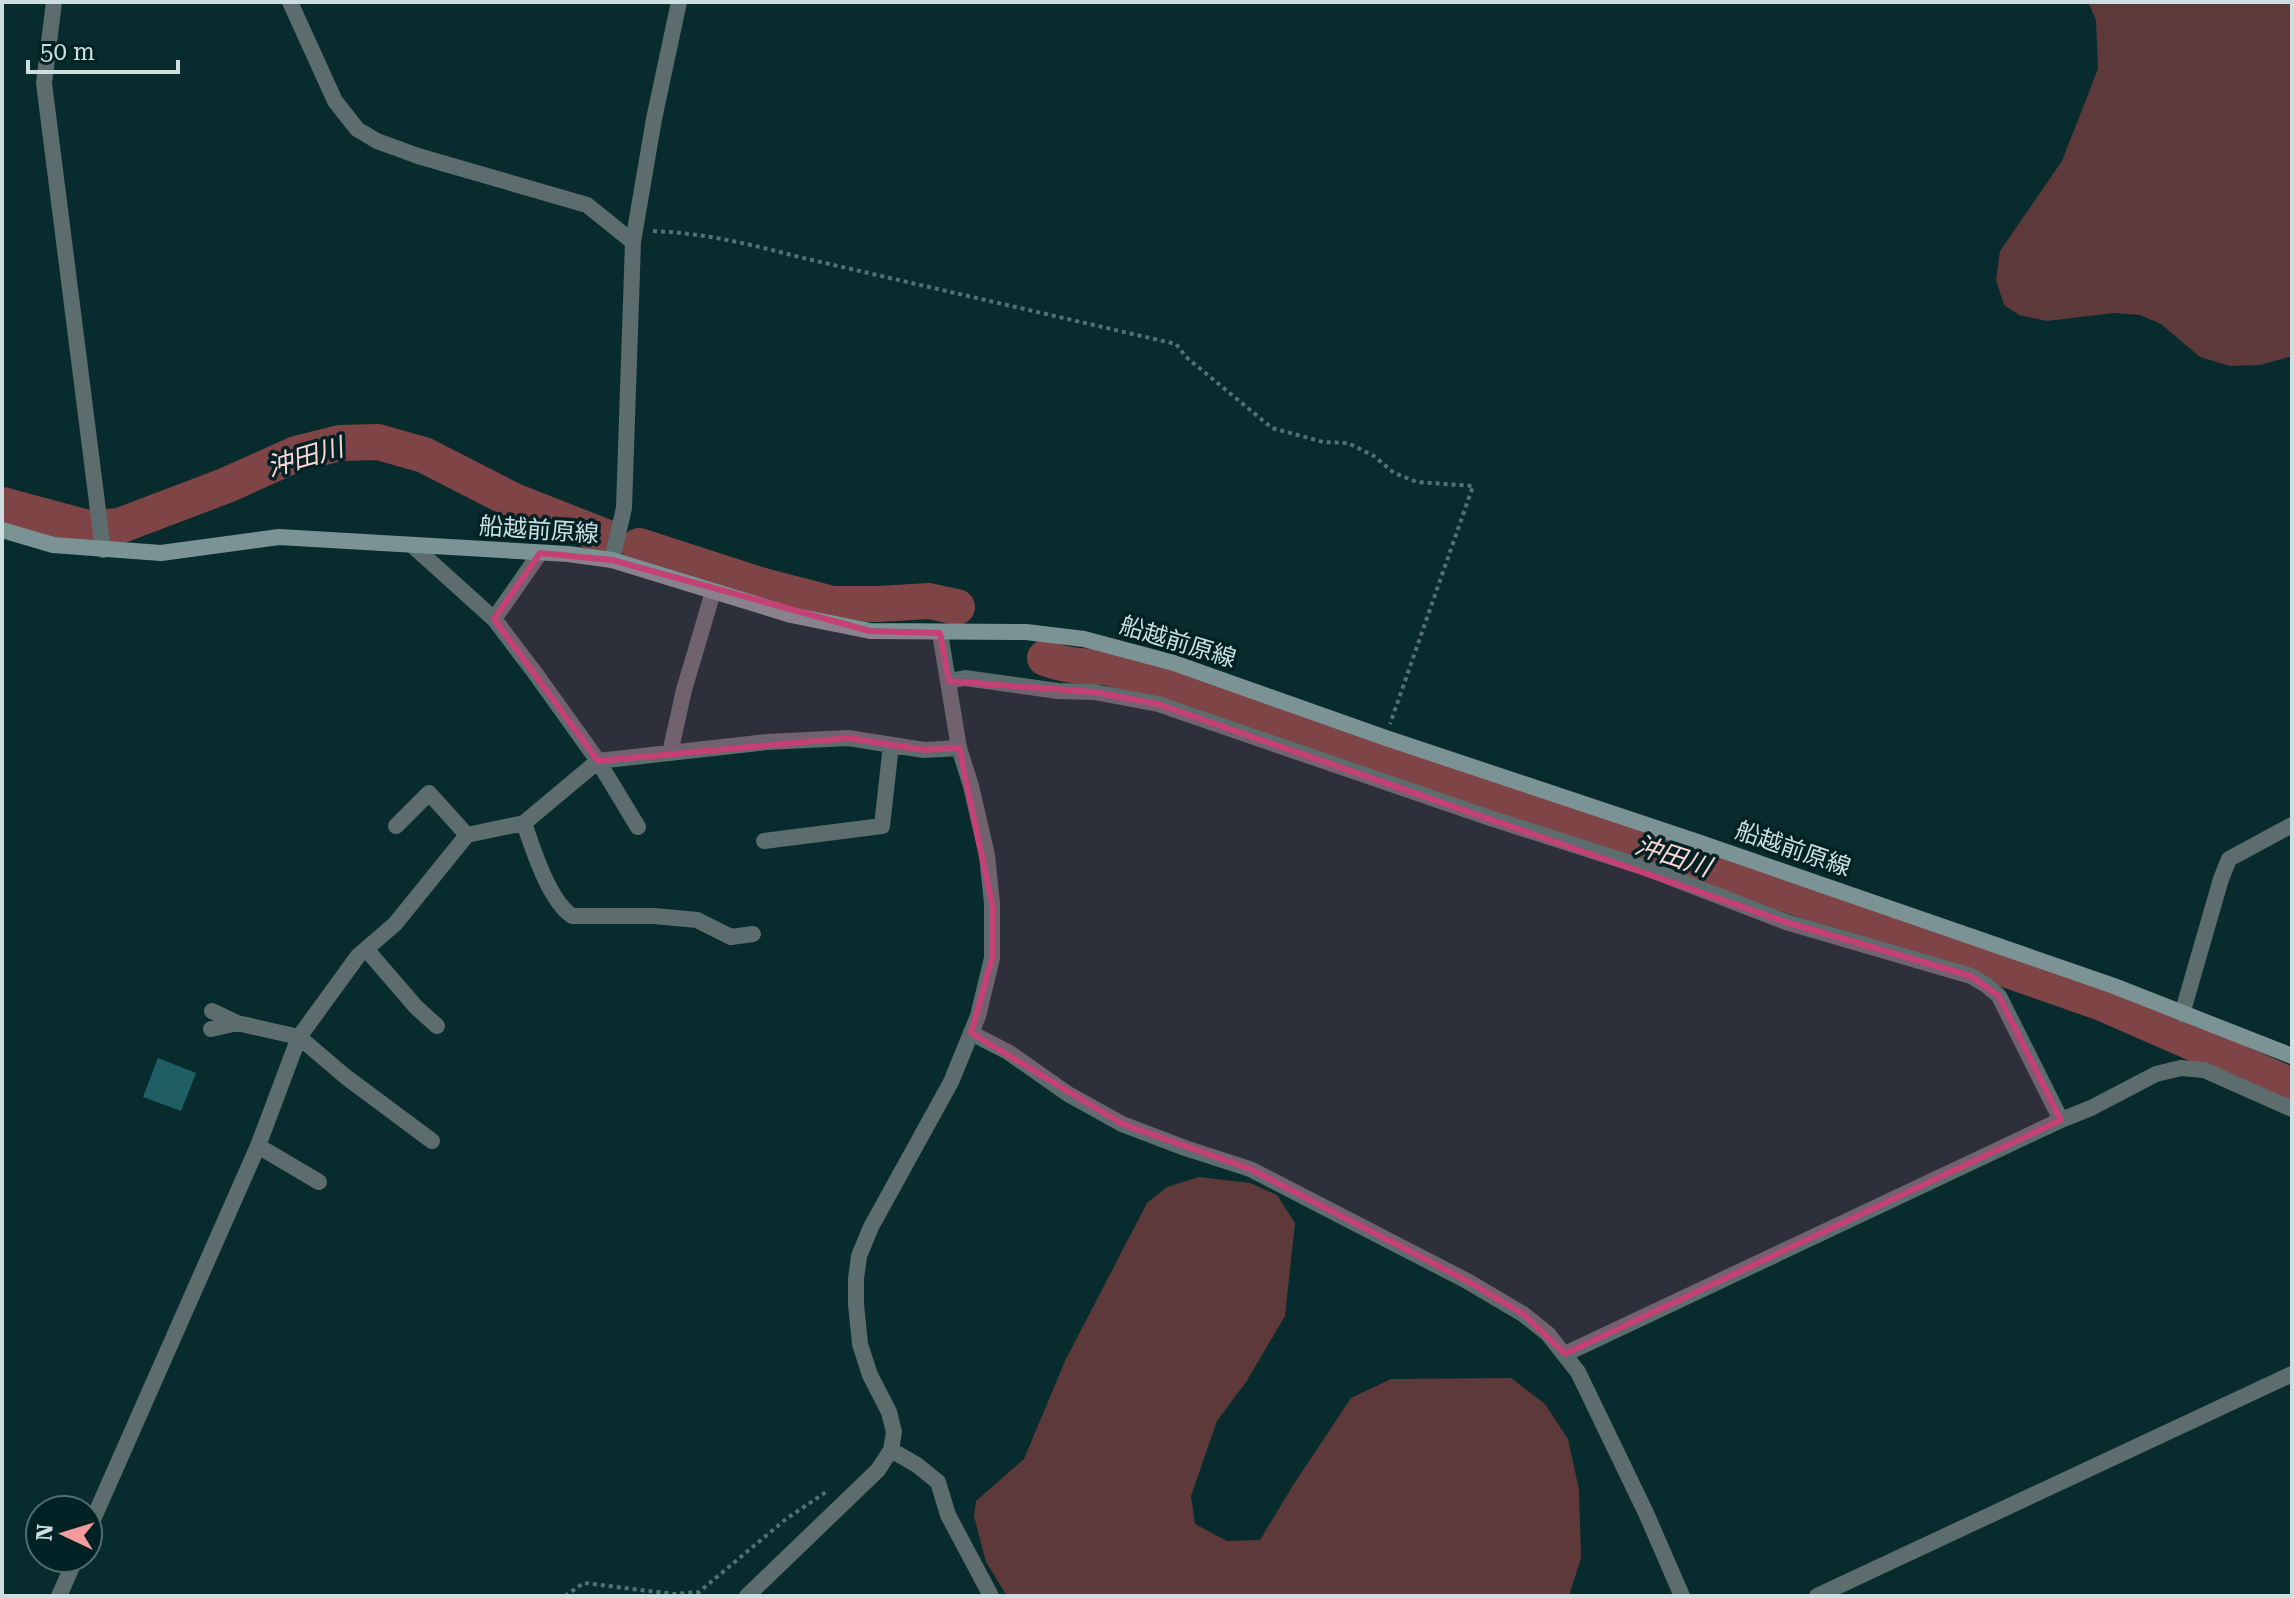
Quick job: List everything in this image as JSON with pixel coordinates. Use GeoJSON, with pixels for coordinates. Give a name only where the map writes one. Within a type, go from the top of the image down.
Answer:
{"type":"FeatureCollection","features":[{"type":"Feature","properties":{"kind":"main road","name":"船越前原線"},"geometry":{"type":"LineString","coordinates":[[2,530],[53,545],[161,553],[279,537],[612,560],[791,615],[870,631],[1052,634],[1108,644],[1174,663],[1949,928],[2114,986],[2292,1056]]}},
{"type":"Feature","properties":{"kind":"street"},"geometry":{"type":"LineString","coordinates":[[54,2],[44,83],[103,550]]}},
{"type":"Feature","properties":{"kind":"street"},"geometry":{"type":"LineString","coordinates":[[290,2],[335,101],[357,129],[377,141],[418,156],[587,205],[634,236]]}},
{"type":"Feature","properties":{"kind":"street"},"geometry":{"type":"LineString","coordinates":[[612,560],[624,508],[634,236],[654,119],[679,2]]}},
{"type":"Feature","properties":{"kind":"street"},"geometry":{"type":"LineString","coordinates":[[413,546],[494,619],[598,761],[638,827]]}},
{"type":"Feature","properties":{"kind":"street"},"geometry":{"type":"LineString","coordinates":[[494,619],[540,553]]}},
{"type":"Feature","properties":{"kind":"street"},"geometry":{"type":"LineString","coordinates":[[670,753],[684,690],[713,592]]}},
{"type":"Feature","properties":{"kind":"street"},"geometry":{"type":"LineString","coordinates":[[747,1596],[878,1470],[891,1450],[894,1432],[889,1412],[870,1375],[860,1344],[856,1291],[859,1256],[871,1227],[951,1082],[978,1016],[992,958],[992,904],[987,855],[959,748],[940,633]]}},
{"type":"Feature","properties":{"kind":"street"},"geometry":{"type":"LineString","coordinates":[[949,681],[965,678],[1058,691],[1094,692],[1158,704],[1649,869],[1786,922],[1971,976],[1999,996],[2061,1120]]}},
{"type":"Feature","properties":{"kind":"street"},"geometry":{"type":"LineString","coordinates":[[104,1495],[258,1146],[299,1037],[358,956],[395,924],[467,835],[524,823],[598,761],[767,742],[848,738],[924,750],[959,748]]}},
{"type":"Feature","properties":{"kind":"street"},"geometry":{"type":"LineString","coordinates":[[764,841],[882,826],[891,745]]}},
{"type":"Feature","properties":{"kind":"street"},"geometry":{"type":"LineString","coordinates":[[396,826],[429,793],[467,835]]}},
{"type":"Feature","properties":{"kind":"street"},"geometry":{"type":"LineString","coordinates":[[524,823],[542,872],[562,909],[572,916],[654,916],[697,920],[731,937],[753,934]]}},
{"type":"Feature","properties":{"kind":"street"},"geometry":{"type":"LineString","coordinates":[[2182,1014],[2229,859],[2292,825]]}},
{"type":"Feature","properties":{"kind":"street"},"geometry":{"type":"LineString","coordinates":[[366,949],[416,1007],[437,1026]]}},
{"type":"Feature","properties":{"kind":"street"},"geometry":{"type":"LineString","coordinates":[[212,1011],[237,1023],[299,1037],[346,1077],[432,1141]]}},
{"type":"Feature","properties":{"kind":"street"},"geometry":{"type":"LineString","coordinates":[[211,1029],[237,1023]]}},
{"type":"Feature","properties":{"kind":"street"},"geometry":{"type":"LineString","coordinates":[[971,1033],[1008,1052],[1068,1094],[1122,1124],[1250,1169],[1467,1281],[1523,1314],[1548,1334],[1578,1372],[1682,1596]]}},
{"type":"Feature","properties":{"kind":"street"},"geometry":{"type":"LineString","coordinates":[[1565,1354],[2091,1108],[2156,1074],[2181,1068],[2204,1070],[2292,1109]]}},
{"type":"Feature","properties":{"kind":"street"},"geometry":{"type":"LineString","coordinates":[[258,1146],[319,1182]]}},
{"type":"Feature","properties":{"kind":"street"},"geometry":{"type":"LineString","coordinates":[[1817,1596],[2292,1374]]}},
{"type":"Feature","properties":{"kind":"street"},"geometry":{"type":"LineString","coordinates":[[891,1450],[938,1482],[948,1515],[991,1596]]}},
{"type":"Feature","properties":{"kind":"street"},"geometry":{"type":"LineString","coordinates":[[59,1596],[69,1574]]}},
{"type":"Feature","properties":{"kind":"path"},"geometry":{"type":"LineString","coordinates":[[634,236],[684,232],[737,240],[1176,344],[1186,357],[1272,428],[1323,442],[1348,443],[1374,456],[1394,473],[1417,482],[1473,486],[1386,738]]}},
{"type":"Feature","properties":{"kind":"path"},"geometry":{"type":"LineString","coordinates":[[565,1596],[584,1583],[674,1594],[699,1592],[786,1519],[837,1485]]}},
{"type":"Feature","properties":{"kind":"highlighted area"},"geometry":{"type":"Polygon","coordinates":[[[540,553],[612,560],[870,631],[940,633],[949,681],[1094,692],[1158,704],[1786,922],[1971,976],[1999,996],[2061,1120],[1565,1354],[1523,1314],[1467,1281],[1250,1169],[1122,1124],[971,1033],[992,958],[992,904],[959,748],[924,750],[848,738],[598,761],[494,619],[540,553]]]}},
{"type":"Feature","properties":{"kind":"shaded area"},"geometry":{"type":"Polygon","coordinates":[[[2088,2],[2292,2],[2292,356],[2260,365],[2230,366],[2200,357],[2161,324],[2140,315],[2114,313],[2047,321],[2019,315],[2004,305],[1996,280],[2000,251],[2062,161],[2098,69],[2096,20],[2088,2]]]}},
{"type":"Feature","properties":{"kind":"shaded area"},"geometry":{"type":"Polygon","coordinates":[[[1199,1177],[1250,1183],[1277,1195],[1295,1223],[1285,1316],[1246,1382],[1217,1421],[1191,1496],[1195,1524],[1227,1541],[1260,1540],[1351,1398],[1391,1379],[1511,1378],[1545,1404],[1568,1439],[1579,1490],[1581,1558],[1569,1596],[1007,1596],[986,1562],[974,1516],[976,1501],[1024,1459],[1065,1361],[1147,1203],[1167,1187],[1199,1177]]]}},
{"type":"Feature","properties":{"kind":"building"},"geometry":{"type":"Polygon","coordinates":[[[158,1058],[196,1073],[181,1111],[143,1097],[158,1058]]]}},
{"type":"Feature","properties":{"kind":"waterway","name":"沖田川"},"geometry":{"type":"LineString","coordinates":[[2,505],[88,528],[119,526],[227,485],[296,454],[340,443],[378,442],[424,455],[514,501],[603,536]]}},
{"type":"Feature","properties":{"kind":"waterway","name":"沖田川"},"geometry":{"type":"LineString","coordinates":[[639,546],[763,586],[832,604],[929,601],[957,607]]}},
{"type":"Feature","properties":{"kind":"waterway","name":"沖田川"},"geometry":{"type":"LineString","coordinates":[[1045,658],[1076,666],[1107,667],[1891,929],[2102,1003],[2292,1086]]}}]}
